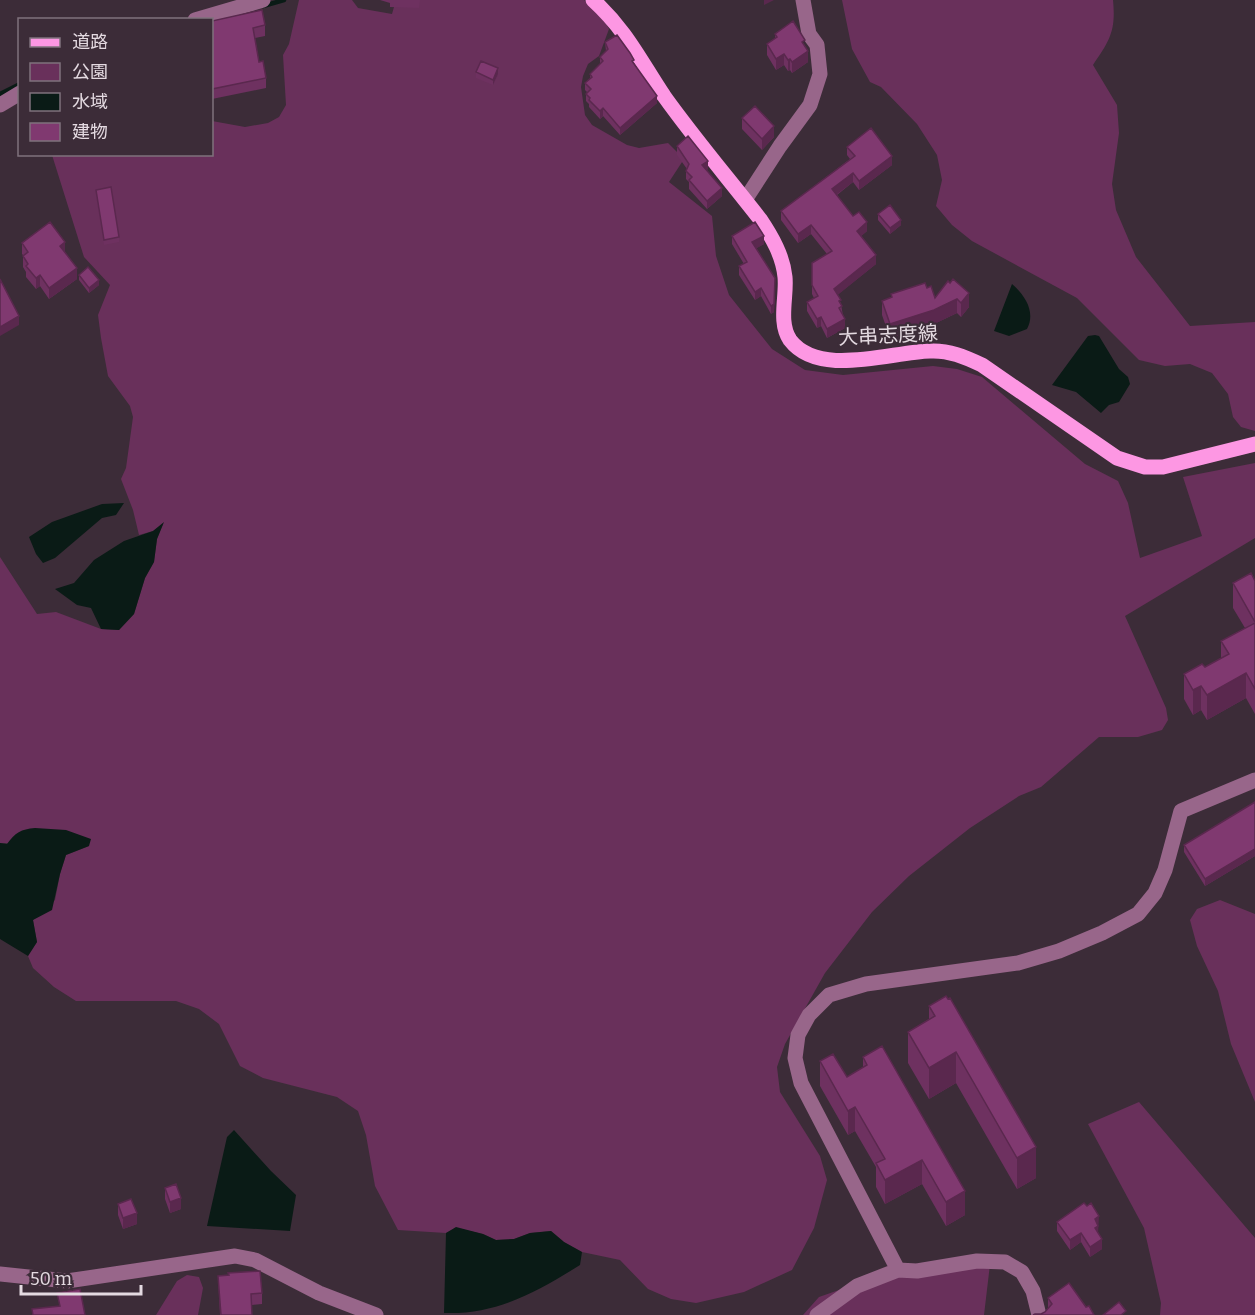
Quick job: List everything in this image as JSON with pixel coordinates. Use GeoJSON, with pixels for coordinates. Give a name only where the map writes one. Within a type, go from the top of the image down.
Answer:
{"type":"FeatureCollection","features":[{"type":"Feature","properties":{"kind":"main road","name":"大串志度線"},"geometry":{"type":"LineString","coordinates":[[593,0],[610,15],[630,41],[664,95],[773,238],[785,277],[785,327],[789,339],[807,354],[836,360],[857,360],[930,351],[949,352],[982,365],[1118,458],[1145,467],[1163,467],[1255,444]]}},
{"type":"Feature","properties":{"kind":"street"},"geometry":{"type":"LineString","coordinates":[[202,18],[263,0]]}},
{"type":"Feature","properties":{"kind":"street"},"geometry":{"type":"LineString","coordinates":[[745,200],[810,105],[820,74],[817,45],[809,34],[802,0]]}},
{"type":"Feature","properties":{"kind":"street"},"geometry":{"type":"LineString","coordinates":[[0,105],[18,94]]}},
{"type":"Feature","properties":{"kind":"street"},"geometry":{"type":"LineString","coordinates":[[898,1270],[801,1083],[795,1058],[798,1035],[809,1015],[829,995],[866,984],[1018,963],[1059,951],[1102,933],[1138,914],[1155,893],[1165,870],[1181,811],[1255,780]]}},
{"type":"Feature","properties":{"kind":"street"},"geometry":{"type":"LineString","coordinates":[[0,1274],[67,1281],[235,1256],[255,1260],[319,1293],[376,1315]]}},
{"type":"Feature","properties":{"kind":"street"},"geometry":{"type":"LineString","coordinates":[[817,1315],[857,1286],[898,1270],[917,1271],[977,1261],[1005,1262],[1022,1272],[1033,1291],[1039,1315]]}},
{"type":"Feature","properties":{"kind":"green space"},"geometry":{"type":"Polygon","coordinates":[[[299,0],[352,0],[358,8],[392,14],[396,0],[584,0],[599,11],[609,29],[599,56],[588,64],[583,76],[581,87],[585,115],[592,125],[627,145],[639,148],[668,143],[684,159],[669,182],[712,216],[716,256],[729,295],[772,349],[805,370],[843,375],[933,366],[957,369],[982,377],[1085,464],[1118,481],[1128,503],[1140,558],[1202,536],[1183,477],[1255,463],[1255,538],[1125,616],[1166,708],[1168,720],[1162,730],[1138,737],[1099,737],[1041,787],[1019,796],[970,828],[909,876],[872,912],[825,973],[785,1044],[777,1067],[780,1092],[820,1156],[827,1180],[814,1228],[792,1270],[744,1292],[696,1303],[671,1299],[648,1289],[620,1260],[582,1252],[564,1242],[551,1231],[530,1233],[514,1239],[496,1240],[483,1234],[456,1228],[446,1233],[398,1230],[375,1186],[366,1135],[358,1111],[337,1097],[263,1078],[240,1066],[219,1024],[199,1009],[176,1001],[76,1001],[54,987],[33,968],[28,956],[37,942],[33,920],[55,900],[66,855],[89,846],[0,843],[0,557],[37,614],[56,612],[101,629],[119,630],[134,614],[145,578],[154,562],[157,539],[163,524],[153,531],[139,535],[133,510],[121,479],[126,468],[133,417],[130,406],[108,376],[101,338],[98,315],[110,285],[84,257],[52,156],[213,156],[213,121],[245,127],[268,123],[279,117],[286,105],[283,55],[289,44],[299,0]]]}},
{"type":"Feature","properties":{"kind":"green space"},"geometry":{"type":"Polygon","coordinates":[[[842,0],[1113,0],[1114,20],[1110,35],[1093,65],[1117,105],[1119,133],[1112,184],[1116,210],[1136,257],[1190,326],[1255,322],[1255,431],[1241,427],[1233,417],[1228,394],[1212,373],[1190,364],[1165,366],[1139,360],[1077,298],[972,241],[952,225],[936,206],[942,180],[937,155],[917,124],[881,87],[870,82],[852,49],[842,0]]]}},
{"type":"Feature","properties":{"kind":"green space"},"geometry":{"type":"Polygon","coordinates":[[[1220,900],[1255,914],[1255,1102],[1231,1044],[1218,991],[1197,946],[1190,920],[1197,909],[1220,900]]]}},
{"type":"Feature","properties":{"kind":"green space"},"geometry":{"type":"Polygon","coordinates":[[[1139,1102],[1255,1238],[1255,1315],[1160,1315],[1161,1303],[1144,1228],[1088,1124],[1139,1102]]]}},
{"type":"Feature","properties":{"kind":"green space"},"geometry":{"type":"Polygon","coordinates":[[[991,1256],[984,1315],[803,1315],[819,1297],[896,1270],[991,1256]]]}},
{"type":"Feature","properties":{"kind":"green space"},"geometry":{"type":"Polygon","coordinates":[[[187,1275],[199,1277],[203,1288],[198,1315],[156,1315],[177,1281],[187,1275]]]}},
{"type":"Feature","properties":{"kind":"water"},"geometry":{"type":"Polygon","coordinates":[[[1012,284],[1028,304],[1030,316],[1027,329],[1009,336],[994,331],[1012,284]]]}},
{"type":"Feature","properties":{"kind":"water"},"geometry":{"type":"Polygon","coordinates":[[[1088,336],[1099,336],[1119,369],[1128,377],[1130,384],[1119,402],[1109,405],[1101,413],[1076,392],[1052,385],[1088,336]]]}},
{"type":"Feature","properties":{"kind":"water"},"geometry":{"type":"Polygon","coordinates":[[[124,503],[116,515],[102,518],[55,558],[43,563],[36,554],[29,537],[52,522],[102,504],[124,503]]]}},
{"type":"Feature","properties":{"kind":"water"},"geometry":{"type":"Polygon","coordinates":[[[164,522],[157,539],[154,562],[145,578],[134,614],[119,630],[101,629],[91,608],[77,605],[55,589],[74,583],[94,560],[124,541],[153,531],[164,522]]]}},
{"type":"Feature","properties":{"kind":"water"},"geometry":{"type":"Polygon","coordinates":[[[35,828],[66,830],[91,839],[89,846],[66,855],[52,910],[33,920],[37,942],[28,956],[0,939],[0,843],[7,844],[19,832],[35,828]]]}},
{"type":"Feature","properties":{"kind":"water"},"geometry":{"type":"Polygon","coordinates":[[[234,1130],[296,1195],[290,1231],[207,1226],[227,1137],[234,1130]]]}},
{"type":"Feature","properties":{"kind":"water"},"geometry":{"type":"Polygon","coordinates":[[[456,1227],[496,1240],[514,1239],[530,1233],[551,1231],[564,1242],[582,1252],[580,1265],[532,1293],[499,1306],[463,1313],[444,1313],[446,1233],[456,1227]]]}},
{"type":"Feature","properties":{"kind":"building"},"geometry":{"type":"Polygon","coordinates":[[[262,10],[265,25],[253,28],[259,62],[263,61],[266,78],[213,89],[213,21],[262,10]]]}},
{"type":"Feature","properties":{"kind":"building"},"geometry":{"type":"Polygon","coordinates":[[[793,21],[805,40],[802,42],[808,51],[792,62],[784,54],[776,59],[767,44],[777,37],[775,34],[793,21]]]}},
{"type":"Feature","properties":{"kind":"building"},"geometry":{"type":"Polygon","coordinates":[[[617,35],[657,96],[620,128],[603,108],[600,111],[589,100],[586,94],[591,89],[585,83],[592,77],[590,74],[603,61],[600,57],[608,49],[605,42],[617,35]]]}},
{"type":"Feature","properties":{"kind":"building"},"geometry":{"type":"Polygon","coordinates":[[[481,61],[498,68],[493,80],[476,72],[481,61]]]}},
{"type":"Feature","properties":{"kind":"building"},"geometry":{"type":"Polygon","coordinates":[[[755,106],[774,126],[762,139],[742,118],[755,106]]]}},
{"type":"Feature","properties":{"kind":"building"},"geometry":{"type":"Polygon","coordinates":[[[871,128],[892,156],[859,181],[853,173],[832,189],[853,216],[859,212],[867,222],[857,231],[876,255],[834,289],[841,300],[839,301],[842,306],[839,308],[845,319],[827,329],[821,317],[817,319],[807,302],[818,296],[812,285],[812,263],[832,251],[811,225],[798,234],[781,211],[855,156],[847,147],[871,128]]]}},
{"type":"Feature","properties":{"kind":"building"},"geometry":{"type":"Polygon","coordinates":[[[688,136],[708,161],[702,165],[722,188],[707,201],[689,180],[692,177],[686,171],[689,164],[677,146],[688,136]]]}},
{"type":"Feature","properties":{"kind":"building"},"geometry":{"type":"Polygon","coordinates":[[[111,187],[119,237],[104,240],[96,190],[111,187]]]}},
{"type":"Feature","properties":{"kind":"building"},"geometry":{"type":"Polygon","coordinates":[[[890,205],[901,220],[890,228],[878,214],[890,205]]]}},
{"type":"Feature","properties":{"kind":"building"},"geometry":{"type":"Polygon","coordinates":[[[50,222],[65,242],[60,246],[77,268],[49,288],[40,275],[36,278],[26,266],[28,264],[23,256],[28,252],[22,243],[50,222]]]}},
{"type":"Feature","properties":{"kind":"building"},"geometry":{"type":"Polygon","coordinates":[[[755,222],[764,236],[752,242],[775,278],[774,304],[771,306],[761,288],[755,292],[739,266],[747,262],[732,236],[755,222]]]}},
{"type":"Feature","properties":{"kind":"building"},"geometry":{"type":"Polygon","coordinates":[[[88,267],[99,280],[89,288],[79,275],[88,267]]]}},
{"type":"Feature","properties":{"kind":"building"},"geometry":{"type":"Polygon","coordinates":[[[0,279],[19,316],[0,327],[0,279]]]}},
{"type":"Feature","properties":{"kind":"building"},"geometry":{"type":"Polygon","coordinates":[[[953,279],[969,293],[961,303],[957,299],[934,310],[890,324],[882,301],[892,297],[891,294],[925,283],[927,288],[931,286],[935,298],[948,281],[950,283],[953,279]]]}},
{"type":"Feature","properties":{"kind":"building"},"geometry":{"type":"Polygon","coordinates":[[[1251,573],[1255,581],[1255,622],[1233,583],[1251,573]]]}},
{"type":"Feature","properties":{"kind":"building"},"geometry":{"type":"Polygon","coordinates":[[[1255,623],[1255,689],[1246,673],[1207,695],[1201,686],[1193,690],[1184,674],[1202,664],[1205,667],[1229,654],[1221,641],[1255,623]]]}},
{"type":"Feature","properties":{"kind":"building"},"geometry":{"type":"Polygon","coordinates":[[[1255,802],[1255,849],[1205,879],[1184,845],[1255,802]]]}},
{"type":"Feature","properties":{"kind":"building"},"geometry":{"type":"Polygon","coordinates":[[[946,996],[950,998],[1036,1147],[1017,1158],[956,1052],[929,1068],[908,1032],[935,1016],[929,1006],[946,996]]]}},
{"type":"Feature","properties":{"kind":"building"},"geometry":{"type":"Polygon","coordinates":[[[882,1046],[965,1191],[946,1202],[922,1160],[885,1180],[876,1163],[885,1159],[855,1107],[848,1111],[820,1061],[833,1054],[847,1077],[867,1065],[863,1057],[882,1046]]]}},
{"type":"Feature","properties":{"kind":"building"},"geometry":{"type":"Polygon","coordinates":[[[176,1184],[181,1198],[170,1202],[165,1188],[176,1184]]]}},
{"type":"Feature","properties":{"kind":"building"},"geometry":{"type":"Polygon","coordinates":[[[131,1199],[137,1213],[123,1218],[118,1204],[131,1199]]]}},
{"type":"Feature","properties":{"kind":"building"},"geometry":{"type":"Polygon","coordinates":[[[1084,1203],[1087,1206],[1091,1203],[1099,1216],[1095,1219],[1098,1226],[1095,1228],[1102,1239],[1090,1247],[1081,1233],[1070,1240],[1057,1222],[1084,1203]]]}},
{"type":"Feature","properties":{"kind":"building"},"geometry":{"type":"Polygon","coordinates":[[[260,1271],[262,1293],[251,1294],[252,1315],[221,1315],[218,1276],[260,1271]]]}},
{"type":"Feature","properties":{"kind":"building"},"geometry":{"type":"Polygon","coordinates":[[[1069,1283],[1094,1315],[1033,1315],[1045,1312],[1052,1304],[1048,1298],[1069,1283]]]}},
{"type":"Feature","properties":{"kind":"building"},"geometry":{"type":"Polygon","coordinates":[[[80,1289],[85,1315],[33,1315],[32,1309],[60,1306],[57,1293],[80,1289]]]}},
{"type":"Feature","properties":{"kind":"building"},"geometry":{"type":"Polygon","coordinates":[[[1119,1302],[1126,1311],[1121,1315],[1103,1315],[1119,1302]]]}},
{"type":"Feature","properties":{"kind":"waterway"},"geometry":{"type":"LineString","coordinates":[[263,6],[284,0]]}},
{"type":"Feature","properties":{"kind":"waterway"},"geometry":{"type":"LineString","coordinates":[[0,94],[18,85]]}}]}
